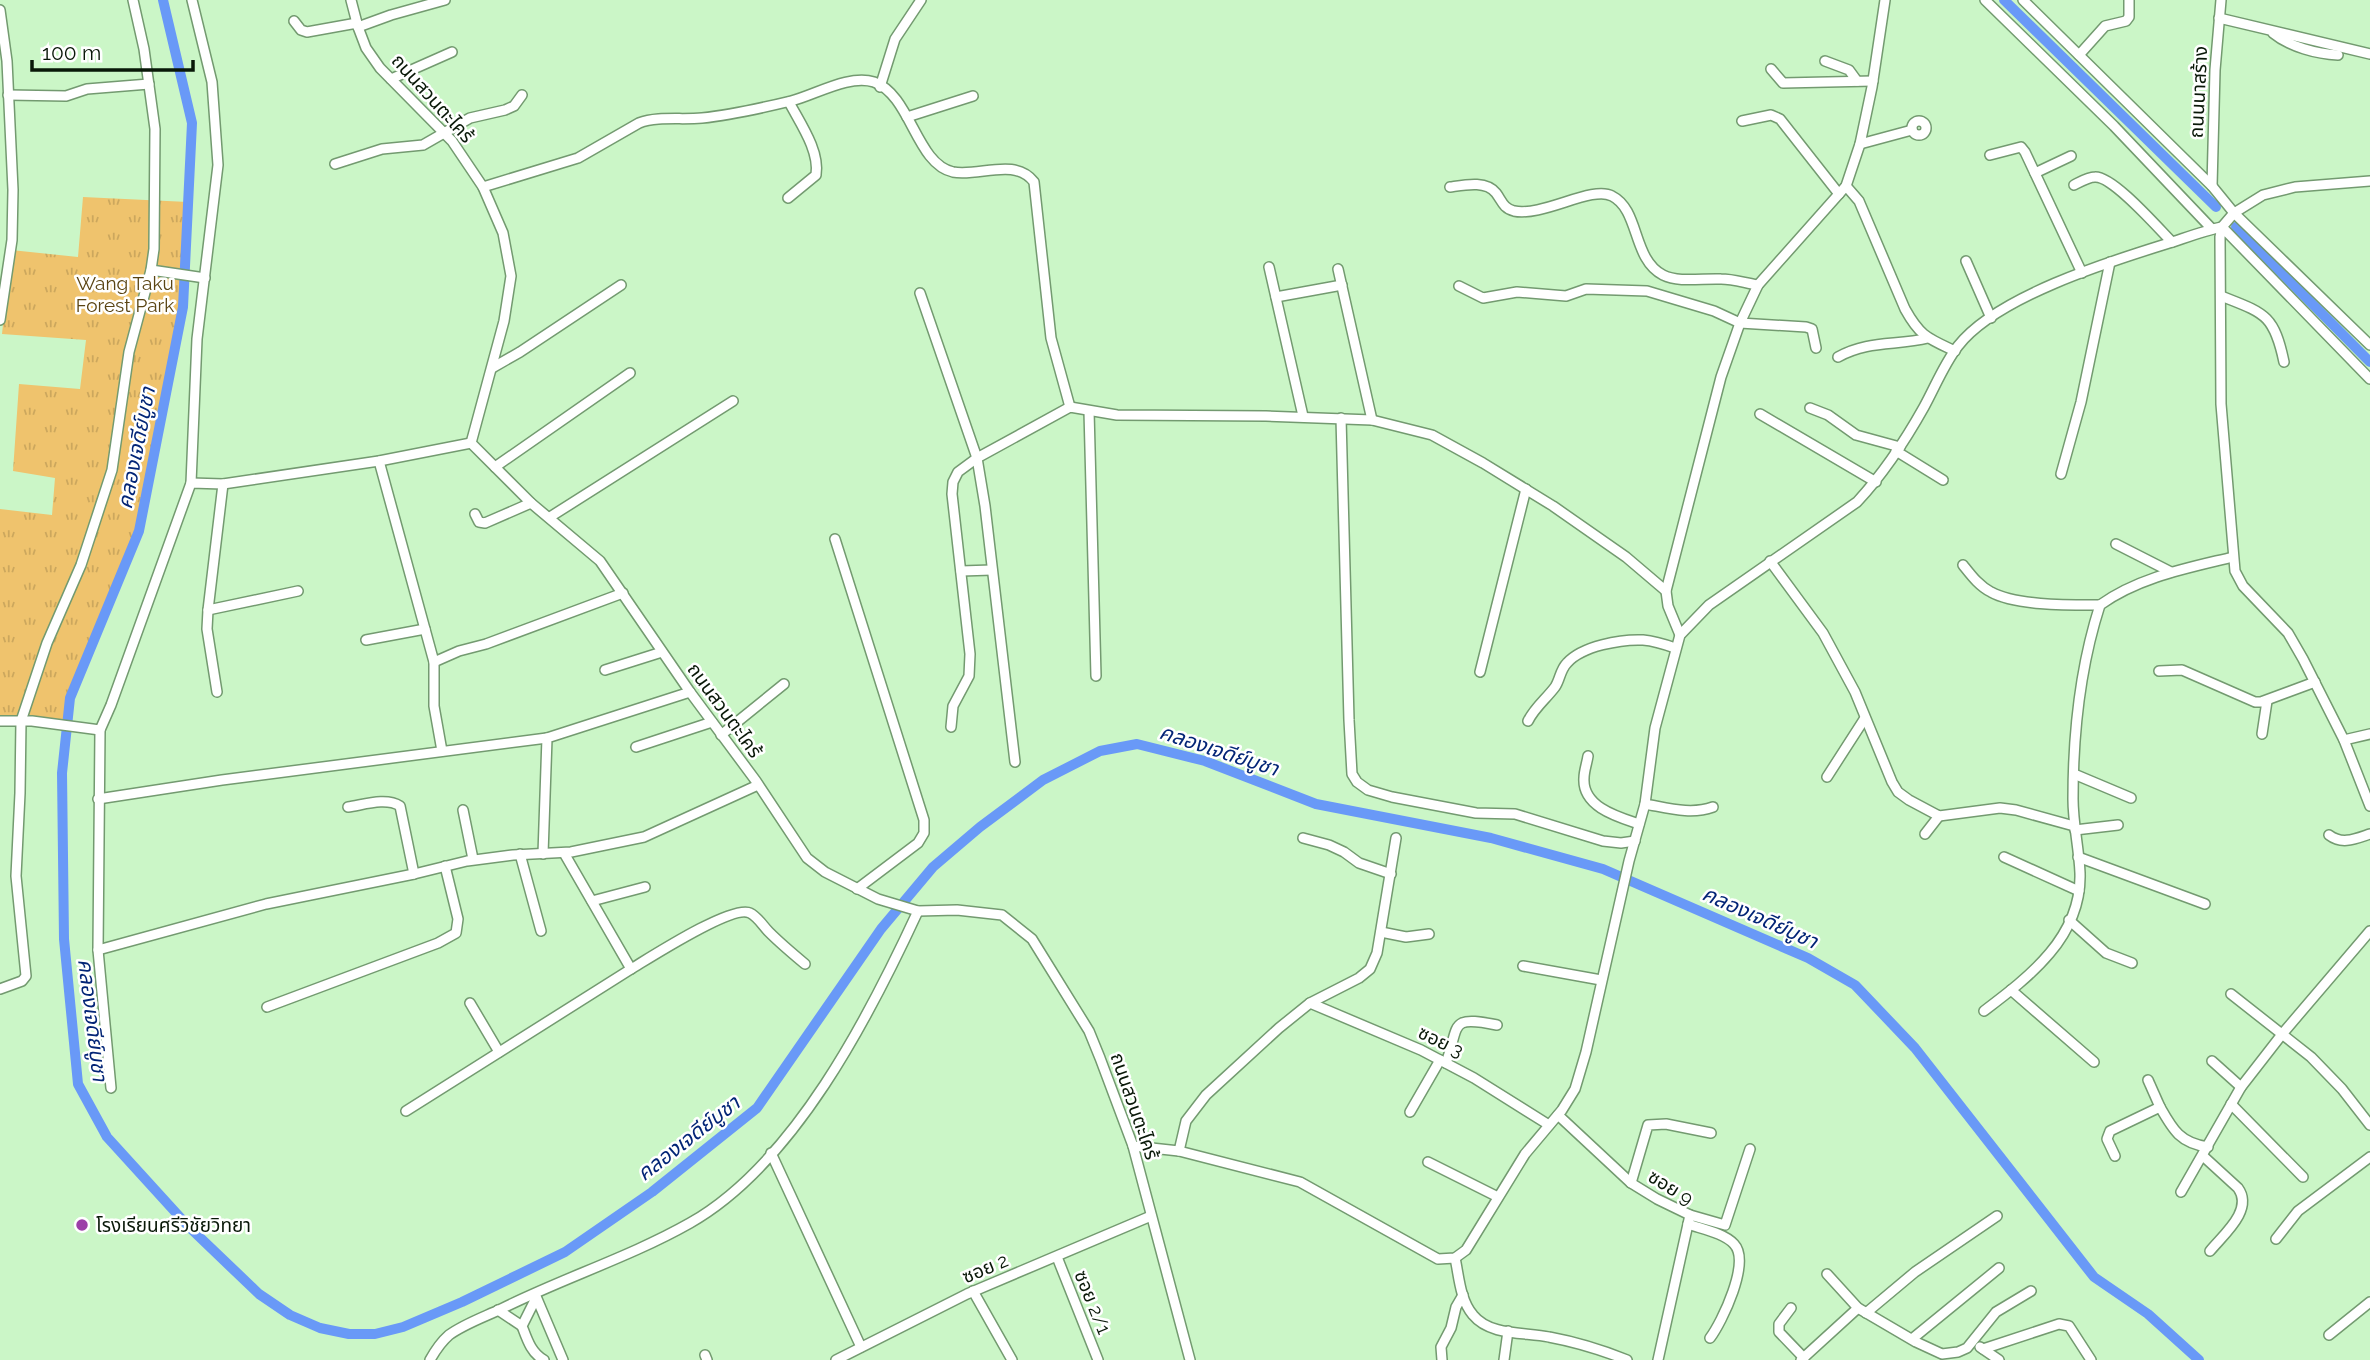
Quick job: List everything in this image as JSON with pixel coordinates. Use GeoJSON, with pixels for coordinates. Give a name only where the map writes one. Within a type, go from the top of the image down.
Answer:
{"type":"FeatureCollection","features":[{"type":"Feature","properties":{"kind":"street"},"geometry":{"type":"LineString","coordinates":[[0,989],[22,981],[26,976],[16,876],[21,721],[47,643],[81,565],[113,470],[129,352],[151,270],[156,185],[155,129],[144,49],[133,0]]}},
{"type":"Feature","properties":{"kind":"street"},"geometry":{"type":"LineString","coordinates":[[111,1088],[97,950],[100,730],[191,483],[194,376],[201,277],[218,165],[212,82],[192,0]]}},
{"type":"Feature","properties":{"kind":"street","name":"ถนนสวนตะไคร้"},"geometry":{"type":"LineString","coordinates":[[351,0],[366,48],[391,79],[444,133],[483,187],[503,233],[511,276],[504,321],[471,443],[531,503],[600,561],[807,858],[825,872],[878,899],[918,911],[957,910],[1002,915],[1032,939],[1089,1031],[1133,1146],[1190,1360]]}},
{"type":"Feature","properties":{"kind":"street"},"geometry":{"type":"LineString","coordinates":[[294,21],[301,30],[307,32],[357,25],[445,0]]}},
{"type":"Feature","properties":{"kind":"street"},"geometry":{"type":"LineString","coordinates":[[880,87],[895,38],[921,0]]}},
{"type":"Feature","properties":{"kind":"street"},"geometry":{"type":"LineString","coordinates":[[1680,635],[1668,606],[1666,591],[1721,377],[1740,323],[1758,285],[1846,186],[1860,144],[1885,0]]}},
{"type":"Feature","properties":{"kind":"street"},"geometry":{"type":"LineString","coordinates":[[1985,0],[2113,125],[2212,229]]}},
{"type":"Feature","properties":{"kind":"street"},"geometry":{"type":"LineString","coordinates":[[2024,0],[2212,186],[2234,213],[2370,345]]}},
{"type":"Feature","properties":{"kind":"street"},"geometry":{"type":"LineString","coordinates":[[2079,55],[2105,26],[2126,21],[2129,17],[2130,0]]}},
{"type":"Feature","properties":{"kind":"street","name":"ถนนนาสร้าง"},"geometry":{"type":"LineString","coordinates":[[2212,186],[2215,70],[2221,0]]}},
{"type":"Feature","properties":{"kind":"street"},"geometry":{"type":"LineString","coordinates":[[0,10],[7,61],[12,240],[0,320]]}},
{"type":"Feature","properties":{"kind":"street"},"geometry":{"type":"LineString","coordinates":[[2219,19],[2370,54]]}},
{"type":"Feature","properties":{"kind":"street"},"geometry":{"type":"LineString","coordinates":[[2269,30],[2284,41],[2312,52],[2338,55]]}},
{"type":"Feature","properties":{"kind":"street"},"geometry":{"type":"LineString","coordinates":[[391,79],[452,52]]}},
{"type":"Feature","properties":{"kind":"street"},"geometry":{"type":"LineString","coordinates":[[1825,61],[1849,70],[1857,81]]}},
{"type":"Feature","properties":{"kind":"street"},"geometry":{"type":"LineString","coordinates":[[1771,69],[1783,83],[1873,80]]}},
{"type":"Feature","properties":{"kind":"street"},"geometry":{"type":"LineString","coordinates":[[483,187],[578,158],[649,120],[704,118],[752,110],[789,102],[834,85],[857,81],[874,82],[888,92],[907,117],[927,152],[940,166],[954,172],[1015,170],[1027,173],[1034,181],[1051,338],[1070,407]]}},
{"type":"Feature","properties":{"kind":"street"},"geometry":{"type":"LineString","coordinates":[[8,94],[66,96],[87,89],[149,85]]}},
{"type":"Feature","properties":{"kind":"street"},"geometry":{"type":"LineString","coordinates":[[335,164],[382,149],[423,145],[470,118],[514,106],[522,94]]}},
{"type":"Feature","properties":{"kind":"street"},"geometry":{"type":"LineString","coordinates":[[907,117],[973,96]]}},
{"type":"Feature","properties":{"kind":"street"},"geometry":{"type":"LineString","coordinates":[[788,198],[816,176],[817,167],[815,155],[789,102]]}},
{"type":"Feature","properties":{"kind":"street"},"geometry":{"type":"LineString","coordinates":[[1742,121],[1771,115],[1780,120],[1839,194]]}},
{"type":"Feature","properties":{"kind":"street"},"geometry":{"type":"LineString","coordinates":[[1860,144],[1912,130]]}},
{"type":"Feature","properties":{"kind":"street"},"geometry":{"type":"LineString","coordinates":[[1990,155],[2021,147],[2082,273]]}},
{"type":"Feature","properties":{"kind":"street"},"geometry":{"type":"LineString","coordinates":[[2035,173],[2071,156]]}},
{"type":"Feature","properties":{"kind":"street"},"geometry":{"type":"LineString","coordinates":[[2074,185],[2093,177],[2103,178],[2172,242]]}},
{"type":"Feature","properties":{"kind":"street"},"geometry":{"type":"LineString","coordinates":[[2369,802],[2344,740],[2288,633],[2243,586],[2235,571],[2221,404],[2220,237],[2222,227],[2234,213],[2278,189],[2370,181]]}},
{"type":"Feature","properties":{"kind":"street"},"geometry":{"type":"LineString","coordinates":[[1450,187],[1472,184],[1488,187],[1496,193],[1503,206],[1512,211],[1550,208],[1592,194],[1609,194],[1627,211],[1641,249],[1663,275],[1674,279],[1733,280],[1758,285]]}},
{"type":"Feature","properties":{"kind":"street"},"geometry":{"type":"LineString","coordinates":[[1846,186],[1859,201],[1914,325],[1922,335],[1955,351]]}},
{"type":"Feature","properties":{"kind":"street"},"geometry":{"type":"LineString","coordinates":[[1133,1146],[1179,1151],[1300,1182],[1438,1259],[1455,1258],[1466,1250],[1525,1154],[1558,1115],[1575,1089],[1645,804],[1655,728],[1680,635],[1709,605],[1857,502],[1876,482],[1898,449],[1955,351],[1977,328],[2059,282],[2110,262],[2222,227]]}},
{"type":"Feature","properties":{"kind":"street"},"geometry":{"type":"LineString","coordinates":[[2222,227],[2370,379]]}},
{"type":"Feature","properties":{"kind":"street"},"geometry":{"type":"LineString","coordinates":[[1966,261],[1991,318]]}},
{"type":"Feature","properties":{"kind":"street"},"geometry":{"type":"LineString","coordinates":[[2061,474],[2081,401],[2110,262]]}},
{"type":"Feature","properties":{"kind":"street"},"geometry":{"type":"LineString","coordinates":[[1269,267],[1303,416]]}},
{"type":"Feature","properties":{"kind":"street"},"geometry":{"type":"LineString","coordinates":[[1338,269],[1371,420]]}},
{"type":"Feature","properties":{"kind":"street"},"geometry":{"type":"LineString","coordinates":[[151,270],[201,277]]}},
{"type":"Feature","properties":{"kind":"street"},"geometry":{"type":"LineString","coordinates":[[492,368],[621,285]]}},
{"type":"Feature","properties":{"kind":"street"},"geometry":{"type":"LineString","coordinates":[[1276,297],[1342,285]]}},
{"type":"Feature","properties":{"kind":"street"},"geometry":{"type":"LineString","coordinates":[[1459,286],[1483,298],[1517,292],[1566,296],[1586,289],[1647,291],[1714,311],[1740,323],[1812,329],[1816,348]]}},
{"type":"Feature","properties":{"kind":"street"},"geometry":{"type":"LineString","coordinates":[[920,293],[977,458],[1015,762]]}},
{"type":"Feature","properties":{"kind":"street"},"geometry":{"type":"LineString","coordinates":[[2221,296],[2264,314],[2273,325],[2284,362]]}},
{"type":"Feature","properties":{"kind":"street"},"geometry":{"type":"LineString","coordinates":[[1838,357],[1855,347],[1928,338]]}},
{"type":"Feature","properties":{"kind":"street"},"geometry":{"type":"LineString","coordinates":[[495,467],[630,373]]}},
{"type":"Feature","properties":{"kind":"street"},"geometry":{"type":"LineString","coordinates":[[550,517],[733,401]]}},
{"type":"Feature","properties":{"kind":"street"},"geometry":{"type":"LineString","coordinates":[[951,727],[953,706],[969,676],[953,482],[958,472],[977,458],[1070,407],[1117,415],[1303,416],[1371,420],[1432,435],[1526,489],[1626,557],[1666,591]]}},
{"type":"Feature","properties":{"kind":"street"},"geometry":{"type":"LineString","coordinates":[[1810,408],[1828,415],[1856,435],[1898,449],[1943,480]]}},
{"type":"Feature","properties":{"kind":"street"},"geometry":{"type":"LineString","coordinates":[[1089,411],[1097,676]]}},
{"type":"Feature","properties":{"kind":"street"},"geometry":{"type":"LineString","coordinates":[[1760,414],[1876,482]]}},
{"type":"Feature","properties":{"kind":"street"},"geometry":{"type":"LineString","coordinates":[[1341,418],[1349,720],[1352,774],[1357,782],[1368,790],[1392,797],[1476,813],[1515,814],[1603,841],[1635,841]]}},
{"type":"Feature","properties":{"kind":"street"},"geometry":{"type":"LineString","coordinates":[[191,483],[223,484],[379,461],[471,443]]}},
{"type":"Feature","properties":{"kind":"street"},"geometry":{"type":"LineString","coordinates":[[379,461],[434,662],[434,706],[442,751]]}},
{"type":"Feature","properties":{"kind":"street"},"geometry":{"type":"LineString","coordinates":[[217,692],[207,629],[223,484]]}},
{"type":"Feature","properties":{"kind":"street"},"geometry":{"type":"LineString","coordinates":[[1480,672],[1526,489]]}},
{"type":"Feature","properties":{"kind":"street"},"geometry":{"type":"LineString","coordinates":[[475,514],[479,522],[485,523],[531,503]]}},
{"type":"Feature","properties":{"kind":"street"},"geometry":{"type":"LineString","coordinates":[[835,539],[924,820],[924,833],[918,843],[857,889]]}},
{"type":"Feature","properties":{"kind":"street"},"geometry":{"type":"LineString","coordinates":[[2116,544],[2171,572]]}},
{"type":"Feature","properties":{"kind":"street"},"geometry":{"type":"LineString","coordinates":[[1963,565],[1980,585],[1993,593],[2013,599],[2054,604],[2100,605],[2141,583],[2171,572],[2233,557]]}},
{"type":"Feature","properties":{"kind":"street"},"geometry":{"type":"LineString","coordinates":[[1770,561],[1823,633],[1855,692],[1898,792],[1939,816],[2000,808],[2016,810],[2075,828],[2118,825]]}},
{"type":"Feature","properties":{"kind":"street"},"geometry":{"type":"LineString","coordinates":[[961,571],[992,570]]}},
{"type":"Feature","properties":{"kind":"street"},"geometry":{"type":"LineString","coordinates":[[208,610],[298,591]]}},
{"type":"Feature","properties":{"kind":"street"},"geometry":{"type":"LineString","coordinates":[[434,662],[623,593]]}},
{"type":"Feature","properties":{"kind":"street"},"geometry":{"type":"LineString","coordinates":[[1984,1011],[2030,976],[2051,954],[2069,920],[2080,891],[2074,774],[2080,684],[2100,605]]}},
{"type":"Feature","properties":{"kind":"street"},"geometry":{"type":"LineString","coordinates":[[366,640],[425,629]]}},
{"type":"Feature","properties":{"kind":"street"},"geometry":{"type":"LineString","coordinates":[[1528,721],[1536,707],[1555,686],[1564,666],[1570,659],[1587,650],[1615,642],[1641,640],[1657,641],[1675,648]]}},
{"type":"Feature","properties":{"kind":"street"},"geometry":{"type":"LineString","coordinates":[[605,670],[662,652]]}},
{"type":"Feature","properties":{"kind":"street"},"geometry":{"type":"LineString","coordinates":[[2159,671],[2182,670],[2255,702],[2267,701],[2315,682]]}},
{"type":"Feature","properties":{"kind":"street"},"geometry":{"type":"LineString","coordinates":[[721,735],[784,684]]}},
{"type":"Feature","properties":{"kind":"street"},"geometry":{"type":"LineString","coordinates":[[98,799],[222,780],[547,738],[690,692]]}},
{"type":"Feature","properties":{"kind":"street"},"geometry":{"type":"LineString","coordinates":[[2262,734],[2267,701]]}},
{"type":"Feature","properties":{"kind":"street"},"geometry":{"type":"LineString","coordinates":[[1827,777],[1865,718]]}},
{"type":"Feature","properties":{"kind":"street"},"geometry":{"type":"LineString","coordinates":[[0,721],[32,721],[100,730]]}},
{"type":"Feature","properties":{"kind":"street"},"geometry":{"type":"LineString","coordinates":[[636,747],[712,722]]}},
{"type":"Feature","properties":{"kind":"street"},"geometry":{"type":"LineString","coordinates":[[2344,740],[2370,734]]}},
{"type":"Feature","properties":{"kind":"street"},"geometry":{"type":"LineString","coordinates":[[543,854],[547,738]]}},
{"type":"Feature","properties":{"kind":"street"},"geometry":{"type":"LineString","coordinates":[[1588,756],[1584,779],[1590,797],[1613,816],[1639,824]]}},
{"type":"Feature","properties":{"kind":"street"},"geometry":{"type":"LineString","coordinates":[[2074,774],[2131,797]]}},
{"type":"Feature","properties":{"kind":"street"},"geometry":{"type":"LineString","coordinates":[[97,950],[266,904],[414,874],[473,859],[564,853],[644,837],[758,785]]}},
{"type":"Feature","properties":{"kind":"street"},"geometry":{"type":"LineString","coordinates":[[348,807],[382,802],[400,806],[414,874]]}},
{"type":"Feature","properties":{"kind":"street"},"geometry":{"type":"LineString","coordinates":[[1645,804],[1687,811],[1703,811],[1713,807]]}},
{"type":"Feature","properties":{"kind":"street"},"geometry":{"type":"LineString","coordinates":[[463,810],[473,859]]}},
{"type":"Feature","properties":{"kind":"street"},"geometry":{"type":"LineString","coordinates":[[1926,834],[1939,816]]}},
{"type":"Feature","properties":{"kind":"street"},"geometry":{"type":"LineString","coordinates":[[2329,835],[2342,841],[2370,834]]}},
{"type":"Feature","properties":{"kind":"street"},"geometry":{"type":"LineString","coordinates":[[1303,838],[1329,845],[1359,863],[1391,874]]}},
{"type":"Feature","properties":{"kind":"street"},"geometry":{"type":"LineString","coordinates":[[1179,1151],[1186,1121],[1206,1094],[1310,1003],[1359,978],[1370,969],[1381,932],[1396,838]]}},
{"type":"Feature","properties":{"kind":"street"},"geometry":{"type":"LineString","coordinates":[[564,853],[631,969]]}},
{"type":"Feature","properties":{"kind":"street"},"geometry":{"type":"LineString","coordinates":[[520,855],[541,932]]}},
{"type":"Feature","properties":{"kind":"street"},"geometry":{"type":"LineString","coordinates":[[2004,857],[2080,891]]}},
{"type":"Feature","properties":{"kind":"street"},"geometry":{"type":"LineString","coordinates":[[2078,857],[2204,904]]}},
{"type":"Feature","properties":{"kind":"street"},"geometry":{"type":"LineString","coordinates":[[267,1006],[438,943],[456,933],[458,919],[445,866]]}},
{"type":"Feature","properties":{"kind":"street"},"geometry":{"type":"LineString","coordinates":[[592,901],[645,887]]}},
{"type":"Feature","properties":{"kind":"street"},"geometry":{"type":"LineString","coordinates":[[406,1111],[704,925],[725,919],[738,911],[748,911],[755,916],[805,964]]}},
{"type":"Feature","properties":{"kind":"street"},"geometry":{"type":"LineString","coordinates":[[429,1360],[449,1336],[498,1310],[655,1241],[712,1209],[739,1187],[792,1130],[841,1060],[885,982],[918,911]]}},
{"type":"Feature","properties":{"kind":"street"},"geometry":{"type":"LineString","coordinates":[[2069,920],[2106,953],[2132,963]]}},
{"type":"Feature","properties":{"kind":"street"},"geometry":{"type":"LineString","coordinates":[[2181,1192],[2241,1087],[2370,931]]}},
{"type":"Feature","properties":{"kind":"street"},"geometry":{"type":"LineString","coordinates":[[1381,932],[1406,937],[1429,934]]}},
{"type":"Feature","properties":{"kind":"street"},"geometry":{"type":"LineString","coordinates":[[1523,966],[1601,980]]}},
{"type":"Feature","properties":{"kind":"street"},"geometry":{"type":"LineString","coordinates":[[2011,990],[2094,1062]]}},
{"type":"Feature","properties":{"kind":"street"},"geometry":{"type":"LineString","coordinates":[[2231,994],[2311,1057],[2342,1089],[2370,1125]]}},
{"type":"Feature","properties":{"kind":"street"},"geometry":{"type":"LineString","coordinates":[[470,1003],[499,1052]]}},
{"type":"Feature","properties":{"kind":"street","name":"ซอย 3"},"geometry":{"type":"LineString","coordinates":[[1310,1003],[1443,1062],[1549,1125]]}},
{"type":"Feature","properties":{"kind":"street"},"geometry":{"type":"LineString","coordinates":[[1410,1112],[1443,1062],[1458,1025],[1475,1021],[1497,1025]]}},
{"type":"Feature","properties":{"kind":"street"},"geometry":{"type":"LineString","coordinates":[[2212,1061],[2241,1087]]}},
{"type":"Feature","properties":{"kind":"street"},"geometry":{"type":"LineString","coordinates":[[2148,1080],[2160,1107],[2184,1140],[2208,1147]]}},
{"type":"Feature","properties":{"kind":"street"},"geometry":{"type":"LineString","coordinates":[[2231,1104],[2303,1177]]}},
{"type":"Feature","properties":{"kind":"street"},"geometry":{"type":"LineString","coordinates":[[2115,1156],[2107,1139],[2110,1131],[2160,1107]]}},
{"type":"Feature","properties":{"kind":"street","name":"ซอย 9"},"geometry":{"type":"LineString","coordinates":[[1558,1115],[1632,1183],[1689,1219],[1658,1360]]}},
{"type":"Feature","properties":{"kind":"street"},"geometry":{"type":"LineString","coordinates":[[1632,1183],[1648,1125],[1666,1124],[1711,1133]]}},
{"type":"Feature","properties":{"kind":"street"},"geometry":{"type":"LineString","coordinates":[[1689,1219],[1725,1224],[1750,1149]]}},
{"type":"Feature","properties":{"kind":"street"},"geometry":{"type":"LineString","coordinates":[[771,1153],[861,1347]]}},
{"type":"Feature","properties":{"kind":"street"},"geometry":{"type":"LineString","coordinates":[[2203,1156],[2238,1188],[2244,1204],[2210,1251]]}},
{"type":"Feature","properties":{"kind":"street"},"geometry":{"type":"LineString","coordinates":[[2276,1240],[2298,1211],[2370,1157]]}},
{"type":"Feature","properties":{"kind":"street"},"geometry":{"type":"LineString","coordinates":[[1428,1162],[1498,1197]]}},
{"type":"Feature","properties":{"kind":"street","name":"ซอย 2"},"geometry":{"type":"LineString","coordinates":[[836,1360],[973,1291],[1151,1216]]}},
{"type":"Feature","properties":{"kind":"street"},"geometry":{"type":"LineString","coordinates":[[1791,1308],[1779,1324],[1779,1332],[1802,1359],[1862,1310],[1997,1216]]}},
{"type":"Feature","properties":{"kind":"street"},"geometry":{"type":"LineString","coordinates":[[1689,1219],[1726,1238],[1736,1245],[1738,1252],[1737,1275],[1732,1293],[1710,1338]]}},
{"type":"Feature","properties":{"kind":"street","name":"ซอย 2/1"},"geometry":{"type":"LineString","coordinates":[[1057,1256],[1098,1360]]}},
{"type":"Feature","properties":{"kind":"street"},"geometry":{"type":"LineString","coordinates":[[1455,1258],[1463,1295],[1471,1313],[1482,1324],[1597,1348],[1627,1360]]}},
{"type":"Feature","properties":{"kind":"street"},"geometry":{"type":"LineString","coordinates":[[1912,1339],[1999,1268]]}},
{"type":"Feature","properties":{"kind":"street"},"geometry":{"type":"LineString","coordinates":[[1827,1274],[1862,1310],[1941,1357],[1967,1348],[1996,1312],[2031,1291]]}},
{"type":"Feature","properties":{"kind":"street"},"geometry":{"type":"LineString","coordinates":[[973,1291],[1012,1360]]}},
{"type":"Feature","properties":{"kind":"street"},"geometry":{"type":"LineString","coordinates":[[522,1326],[535,1295]]}},
{"type":"Feature","properties":{"kind":"street"},"geometry":{"type":"LineString","coordinates":[[535,1295],[563,1360]]}},
{"type":"Feature","properties":{"kind":"street"},"geometry":{"type":"LineString","coordinates":[[1442,1360],[1441,1347],[1463,1295]]}},
{"type":"Feature","properties":{"kind":"street"},"geometry":{"type":"LineString","coordinates":[[2329,1335],[2370,1302]]}},
{"type":"Feature","properties":{"kind":"street"},"geometry":{"type":"LineString","coordinates":[[498,1310],[522,1326],[529,1344],[538,1357],[544,1360]]}},
{"type":"Feature","properties":{"kind":"street"},"geometry":{"type":"LineString","coordinates":[[1983,1349],[2059,1324],[2068,1326],[2091,1360]]}},
{"type":"Feature","properties":{"kind":"street"},"geometry":{"type":"LineString","coordinates":[[1504,1360],[1508,1331]]}},
{"type":"Feature","properties":{"kind":"street"},"geometry":{"type":"LineString","coordinates":[[1972,1342],[1999,1360]]}},
{"type":"Feature","properties":{"kind":"green space","name":"Wang Taku Forest Park"},"geometry":{"type":"Polygon","coordinates":[[[83,197],[188,202],[183,307],[139,531],[70,698],[67,725],[16,715],[0,717],[0,509],[52,515],[55,478],[13,471],[19,384],[80,389],[86,340],[2,334],[11,250],[78,257],[83,197]]]}},
{"type":"Feature","properties":{"kind":"waterway","name":"คลองเจดีย์บูชา"},"geometry":{"type":"LineString","coordinates":[[163,0],[192,123],[183,307],[139,531],[70,698],[62,773],[64,939],[78,1084],[107,1137],[188,1226],[259,1294],[290,1315],[320,1328],[349,1334],[375,1334],[403,1327],[462,1302],[565,1252],[652,1192],[757,1108],[881,929],[933,867],[980,827],[1043,780],[1100,751],[1137,744],[1205,761],[1316,804],[1491,838],[1603,869],[1808,958],[1855,985],[1915,1048],[2094,1277],[2148,1314],[2199,1360]]}},
{"type":"Feature","properties":{"kind":"waterway"},"geometry":{"type":"LineString","coordinates":[[2004,0],[2216,207]]}},
{"type":"Feature","properties":{"kind":"waterway"},"geometry":{"type":"LineString","coordinates":[[2236,227],[2370,362]]}},
{"type":"Feature","properties":{"kind":"place","name":"โรงเรียนศรีวิชัยวิทยา"},"geometry":{"type":"Point","coordinates":[82,1225]}}]}
